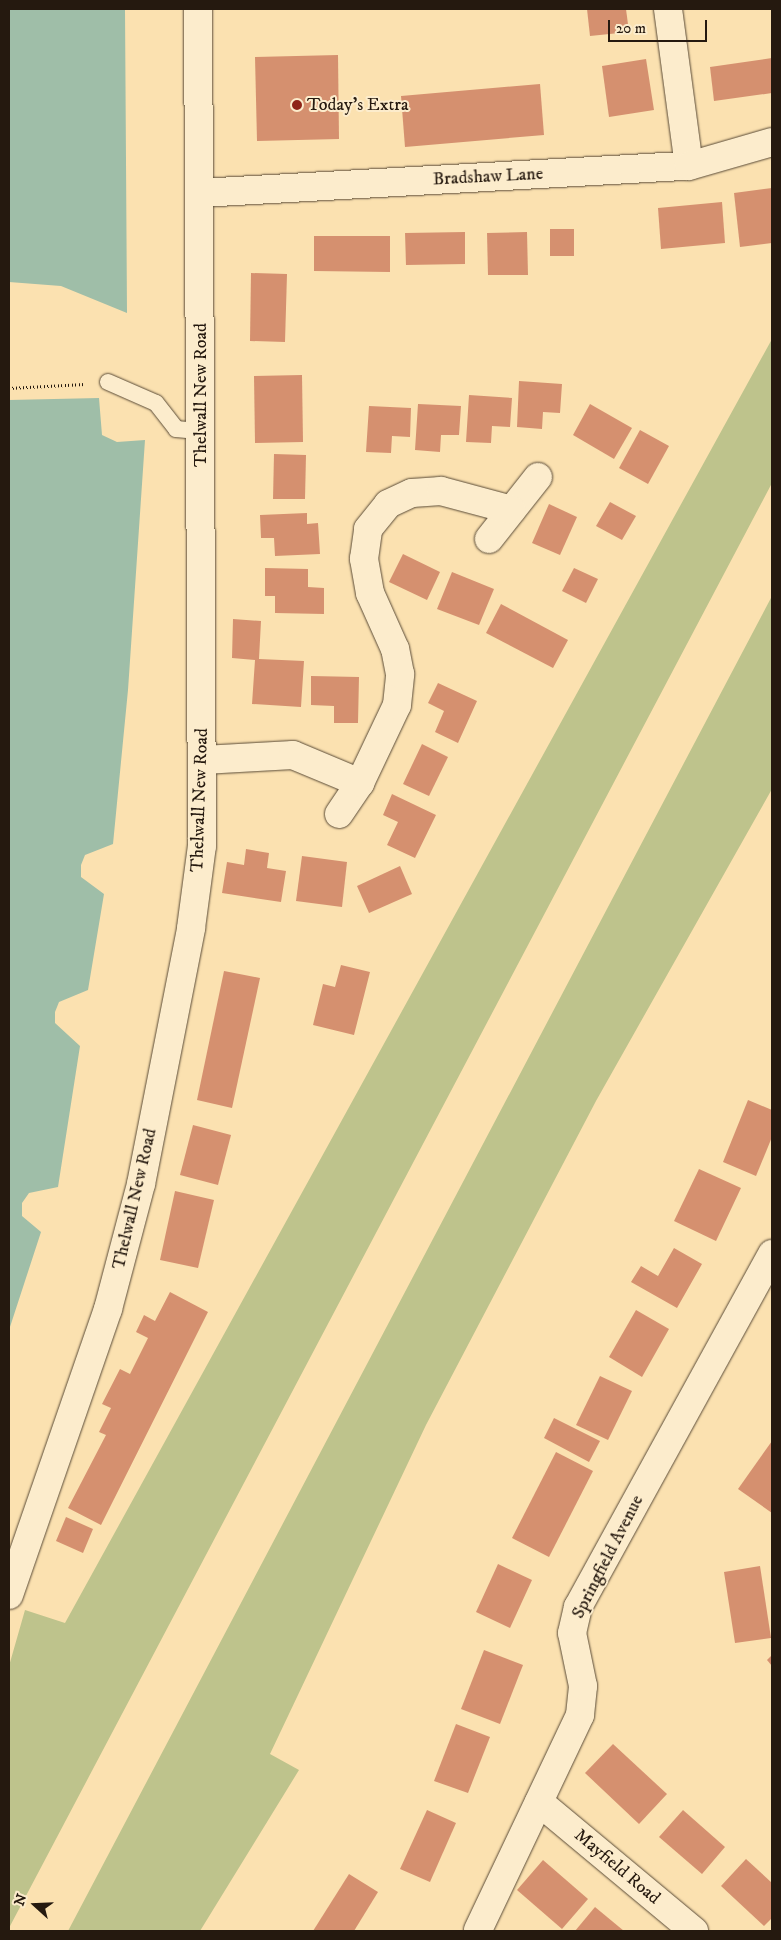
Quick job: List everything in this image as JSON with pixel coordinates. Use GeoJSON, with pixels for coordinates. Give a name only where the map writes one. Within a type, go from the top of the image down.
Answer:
{"type":"FeatureCollection","features":[{"type":"Feature","properties":{"kind":"street","name":"Thelwall New Road"},"geometry":{"type":"LineString","coordinates":[[9,1596],[108,1309],[140,1184],[191,928],[202,846],[198,9]]}},
{"type":"Feature","properties":{"kind":"street"},"geometry":{"type":"LineString","coordinates":[[668,9],[689,166]]}},
{"type":"Feature","properties":{"kind":"street","name":"Bradshaw Lane"},"geometry":{"type":"LineString","coordinates":[[200,193],[689,166],[772,142]]}},
{"type":"Feature","properties":{"kind":"street"},"geometry":{"type":"LineString","coordinates":[[489,540],[538,477]]}},
{"type":"Feature","properties":{"kind":"street"},"geometry":{"type":"LineString","coordinates":[[339,814],[360,783],[397,705],[400,674],[395,649],[370,593],[364,559],[368,529],[388,504],[412,493],[441,491],[512,510]]}},
{"type":"Feature","properties":{"kind":"street"},"geometry":{"type":"LineString","coordinates":[[203,760],[293,755],[360,783]]}},
{"type":"Feature","properties":{"kind":"street","name":"Springfield Avenue"},"geometry":{"type":"LineString","coordinates":[[479,1930],[584,1702],[572,1633],[578,1607],[772,1254]]}},
{"type":"Feature","properties":{"kind":"street","name":"Mayfield Road"},"geometry":{"type":"LineString","coordinates":[[539,1802],[694,1931]]}},
{"type":"Feature","properties":{"kind":"lane"},"geometry":{"type":"LineString","coordinates":[[108,382],[156,403],[176,429],[201,431]]}},
{"type":"Feature","properties":{"kind":"path"},"geometry":{"type":"LineString","coordinates":[[9,388],[108,382]]}},
{"type":"Feature","properties":{"kind":"green space"},"geometry":{"type":"Polygon","coordinates":[[[772,339],[772,483],[9,1928],[9,1666],[25,1610],[65,1623],[772,339]]]}},
{"type":"Feature","properties":{"kind":"green space"},"geometry":{"type":"Polygon","coordinates":[[[772,596],[772,789],[596,1101],[426,1425],[270,1754],[299,1770],[200,1931],[68,1931],[772,596]]]}},
{"type":"Feature","properties":{"kind":"shaded area"},"geometry":{"type":"Polygon","coordinates":[[[9,9],[125,9],[127,313],[61,286],[9,282],[9,9]]]}},
{"type":"Feature","properties":{"kind":"shaded area"},"geometry":{"type":"Polygon","coordinates":[[[99,398],[102,435],[117,442],[145,440],[128,690],[113,844],[85,855],[81,865],[81,877],[104,894],[88,990],[59,1002],[55,1012],[55,1023],[80,1046],[58,1187],[29,1193],[22,1203],[22,1216],[41,1232],[9,1330],[9,400],[99,398]]]}},
{"type":"Feature","properties":{"kind":"building"},"geometry":{"type":"Polygon","coordinates":[[[587,9],[626,9],[629,32],[590,36],[587,9]]]}},
{"type":"Feature","properties":{"kind":"building","name":"Today's Extra"},"geometry":{"type":"Polygon","coordinates":[[[338,55],[339,139],[257,141],[255,57],[338,55]]]}},
{"type":"Feature","properties":{"kind":"building"},"geometry":{"type":"Polygon","coordinates":[[[772,58],[772,93],[714,101],[710,67],[772,58]]]}},
{"type":"Feature","properties":{"kind":"building"},"geometry":{"type":"Polygon","coordinates":[[[646,59],[654,110],[609,117],[602,66],[646,59]]]}},
{"type":"Feature","properties":{"kind":"building"},"geometry":{"type":"Polygon","coordinates":[[[540,84],[544,135],[405,147],[401,96],[540,84]]]}},
{"type":"Feature","properties":{"kind":"building"},"geometry":{"type":"Polygon","coordinates":[[[772,188],[772,243],[740,247],[734,193],[772,188]]]}},
{"type":"Feature","properties":{"kind":"building"},"geometry":{"type":"Polygon","coordinates":[[[722,202],[725,243],[661,249],[658,208],[722,202]]]}},
{"type":"Feature","properties":{"kind":"building"},"geometry":{"type":"Polygon","coordinates":[[[550,229],[574,229],[574,256],[550,256],[550,229]]]}},
{"type":"Feature","properties":{"kind":"building"},"geometry":{"type":"Polygon","coordinates":[[[465,232],[465,264],[406,265],[405,233],[465,232]]]}},
{"type":"Feature","properties":{"kind":"building"},"geometry":{"type":"Polygon","coordinates":[[[527,232],[528,275],[488,275],[487,233],[527,232]]]}},
{"type":"Feature","properties":{"kind":"building"},"geometry":{"type":"Polygon","coordinates":[[[314,236],[390,236],[390,272],[314,271],[314,236]]]}},
{"type":"Feature","properties":{"kind":"building"},"geometry":{"type":"Polygon","coordinates":[[[251,273],[287,274],[285,342],[250,341],[251,273]]]}},
{"type":"Feature","properties":{"kind":"building"},"geometry":{"type":"Polygon","coordinates":[[[302,375],[303,442],[255,443],[254,376],[302,375]]]}},
{"type":"Feature","properties":{"kind":"building"},"geometry":{"type":"Polygon","coordinates":[[[519,381],[562,384],[560,413],[543,412],[542,429],[517,427],[519,381]]]}},
{"type":"Feature","properties":{"kind":"building"},"geometry":{"type":"Polygon","coordinates":[[[469,395],[512,398],[510,427],[492,426],[491,443],[466,442],[469,395]]]}},
{"type":"Feature","properties":{"kind":"building"},"geometry":{"type":"Polygon","coordinates":[[[418,404],[461,406],[459,435],[441,435],[440,452],[415,450],[418,404]]]}},
{"type":"Feature","properties":{"kind":"building"},"geometry":{"type":"Polygon","coordinates":[[[590,404],[632,428],[614,459],[573,435],[590,404]]]}},
{"type":"Feature","properties":{"kind":"building"},"geometry":{"type":"Polygon","coordinates":[[[369,406],[411,408],[410,437],[392,436],[391,453],[366,452],[369,406]]]}},
{"type":"Feature","properties":{"kind":"building"},"geometry":{"type":"Polygon","coordinates":[[[640,430],[669,446],[648,484],[619,468],[640,430]]]}},
{"type":"Feature","properties":{"kind":"building"},"geometry":{"type":"Polygon","coordinates":[[[274,454],[306,455],[305,499],[273,499],[274,454]]]}},
{"type":"Feature","properties":{"kind":"building"},"geometry":{"type":"Polygon","coordinates":[[[610,502],[636,516],[622,540],[596,526],[610,502]]]}},
{"type":"Feature","properties":{"kind":"building"},"geometry":{"type":"Polygon","coordinates":[[[549,504],[577,517],[560,555],[532,543],[549,504]]]}},
{"type":"Feature","properties":{"kind":"building"},"geometry":{"type":"Polygon","coordinates":[[[307,513],[307,524],[318,523],[320,554],[275,556],[274,538],[261,538],[260,515],[307,513]]]}},
{"type":"Feature","properties":{"kind":"building"},"geometry":{"type":"Polygon","coordinates":[[[403,554],[440,572],[427,600],[389,582],[403,554]]]}},
{"type":"Feature","properties":{"kind":"building"},"geometry":{"type":"Polygon","coordinates":[[[265,568],[308,569],[308,587],[324,588],[324,614],[275,613],[275,596],[265,596],[265,568]]]}},
{"type":"Feature","properties":{"kind":"building"},"geometry":{"type":"Polygon","coordinates":[[[574,568],[598,579],[586,603],[562,591],[574,568]]]}},
{"type":"Feature","properties":{"kind":"building"},"geometry":{"type":"Polygon","coordinates":[[[452,572],[494,589],[479,625],[437,609],[452,572]]]}},
{"type":"Feature","properties":{"kind":"building"},"geometry":{"type":"Polygon","coordinates":[[[501,604],[568,640],[553,668],[486,633],[501,604]]]}},
{"type":"Feature","properties":{"kind":"building"},"geometry":{"type":"Polygon","coordinates":[[[233,619],[261,621],[259,659],[304,661],[301,707],[252,704],[255,660],[232,658],[233,619]]]}},
{"type":"Feature","properties":{"kind":"building"},"geometry":{"type":"Polygon","coordinates":[[[311,676],[359,677],[358,723],[334,723],[334,706],[311,705],[311,676]]]}},
{"type":"Feature","properties":{"kind":"building"},"geometry":{"type":"Polygon","coordinates":[[[438,683],[477,701],[458,743],[435,732],[444,711],[428,703],[438,683]]]}},
{"type":"Feature","properties":{"kind":"building"},"geometry":{"type":"Polygon","coordinates":[[[422,744],[448,757],[429,796],[403,784],[422,744]]]}},
{"type":"Feature","properties":{"kind":"building"},"geometry":{"type":"Polygon","coordinates":[[[392,794],[436,815],[415,858],[387,845],[398,822],[383,815],[392,794]]]}},
{"type":"Feature","properties":{"kind":"building"},"geometry":{"type":"Polygon","coordinates":[[[246,849],[269,853],[267,868],[286,871],[281,902],[222,893],[227,862],[244,865],[246,849]]]}},
{"type":"Feature","properties":{"kind":"building"},"geometry":{"type":"Polygon","coordinates":[[[302,856],[347,862],[342,907],[296,901],[302,856]]]}},
{"type":"Feature","properties":{"kind":"building"},"geometry":{"type":"Polygon","coordinates":[[[400,866],[412,894],[369,913],[357,886],[400,866]]]}},
{"type":"Feature","properties":{"kind":"building"},"geometry":{"type":"Polygon","coordinates":[[[341,965],[370,972],[354,1035],[313,1025],[323,984],[335,987],[341,965]]]}},
{"type":"Feature","properties":{"kind":"building"},"geometry":{"type":"Polygon","coordinates":[[[224,971],[260,978],[232,1108],[197,1100],[224,971]]]}},
{"type":"Feature","properties":{"kind":"building"},"geometry":{"type":"Polygon","coordinates":[[[748,1100],[772,1110],[772,1137],[756,1176],[723,1162],[748,1100]]]}},
{"type":"Feature","properties":{"kind":"building"},"geometry":{"type":"Polygon","coordinates":[[[193,1125],[231,1135],[218,1185],[180,1175],[193,1125]]]}},
{"type":"Feature","properties":{"kind":"building"},"geometry":{"type":"Polygon","coordinates":[[[699,1169],[741,1188],[716,1241],[674,1221],[699,1169]]]}},
{"type":"Feature","properties":{"kind":"building"},"geometry":{"type":"Polygon","coordinates":[[[175,1191],[214,1200],[198,1268],[160,1260],[175,1191]]]}},
{"type":"Feature","properties":{"kind":"building"},"geometry":{"type":"Polygon","coordinates":[[[674,1248],[702,1264],[677,1308],[631,1282],[641,1266],[658,1276],[674,1248]]]}},
{"type":"Feature","properties":{"kind":"building"},"geometry":{"type":"Polygon","coordinates":[[[170,1292],[208,1312],[101,1525],[68,1508],[106,1435],[99,1432],[111,1408],[102,1404],[120,1369],[130,1374],[148,1338],[136,1332],[144,1315],[155,1321],[170,1292]]]}},
{"type":"Feature","properties":{"kind":"building"},"geometry":{"type":"Polygon","coordinates":[[[636,1310],[669,1329],[642,1377],[609,1357],[636,1310]]]}},
{"type":"Feature","properties":{"kind":"building"},"geometry":{"type":"Polygon","coordinates":[[[600,1376],[632,1391],[608,1440],[576,1425],[600,1376]]]}},
{"type":"Feature","properties":{"kind":"building"},"geometry":{"type":"Polygon","coordinates":[[[554,1418],[600,1441],[589,1462],[544,1438],[554,1418]]]}},
{"type":"Feature","properties":{"kind":"building"},"geometry":{"type":"Polygon","coordinates":[[[772,1441],[772,1513],[738,1489],[772,1441]]]}},
{"type":"Feature","properties":{"kind":"building"},"geometry":{"type":"Polygon","coordinates":[[[556,1452],[593,1471],[549,1557],[512,1538],[556,1452]]]}},
{"type":"Feature","properties":{"kind":"building"},"geometry":{"type":"Polygon","coordinates":[[[66,1517],[93,1529],[83,1553],[56,1541],[66,1517]]]}},
{"type":"Feature","properties":{"kind":"building"},"geometry":{"type":"Polygon","coordinates":[[[498,1564],[532,1580],[510,1628],[476,1612],[498,1564]]]}},
{"type":"Feature","properties":{"kind":"building"},"geometry":{"type":"Polygon","coordinates":[[[760,1566],[771,1638],[735,1643],[724,1572],[760,1566]]]}},
{"type":"Feature","properties":{"kind":"building"},"geometry":{"type":"Polygon","coordinates":[[[484,1650],[523,1665],[500,1724],[461,1709],[484,1650]]]}},
{"type":"Feature","properties":{"kind":"building"},"geometry":{"type":"Polygon","coordinates":[[[772,1655],[772,1666],[767,1660],[772,1655]]]}},
{"type":"Feature","properties":{"kind":"building"},"geometry":{"type":"Polygon","coordinates":[[[456,1724],[490,1737],[468,1793],[434,1781],[456,1724]]]}},
{"type":"Feature","properties":{"kind":"building"},"geometry":{"type":"Polygon","coordinates":[[[613,1744],[667,1794],[639,1824],[585,1773],[613,1744]]]}},
{"type":"Feature","properties":{"kind":"building"},"geometry":{"type":"Polygon","coordinates":[[[427,1810],[456,1823],[430,1882],[400,1869],[427,1810]]]}},
{"type":"Feature","properties":{"kind":"building"},"geometry":{"type":"Polygon","coordinates":[[[683,1810],[725,1847],[702,1874],[659,1837],[683,1810]]]}},
{"type":"Feature","properties":{"kind":"building"},"geometry":{"type":"Polygon","coordinates":[[[746,1859],[772,1883],[772,1918],[764,1926],[721,1886],[746,1859]]]}},
{"type":"Feature","properties":{"kind":"building"},"geometry":{"type":"Polygon","coordinates":[[[543,1860],[588,1899],[562,1929],[517,1890],[543,1860]]]}},
{"type":"Feature","properties":{"kind":"building"},"geometry":{"type":"Polygon","coordinates":[[[349,1874],[378,1892],[354,1931],[313,1931],[349,1874]]]}},
{"type":"Feature","properties":{"kind":"building"},"geometry":{"type":"Polygon","coordinates":[[[595,1907],[624,1931],[575,1931],[595,1907]]]}},
{"type":"Feature","properties":{"kind":"place","name":"Today's Extra"},"geometry":{"type":"Point","coordinates":[297,105]}}]}
